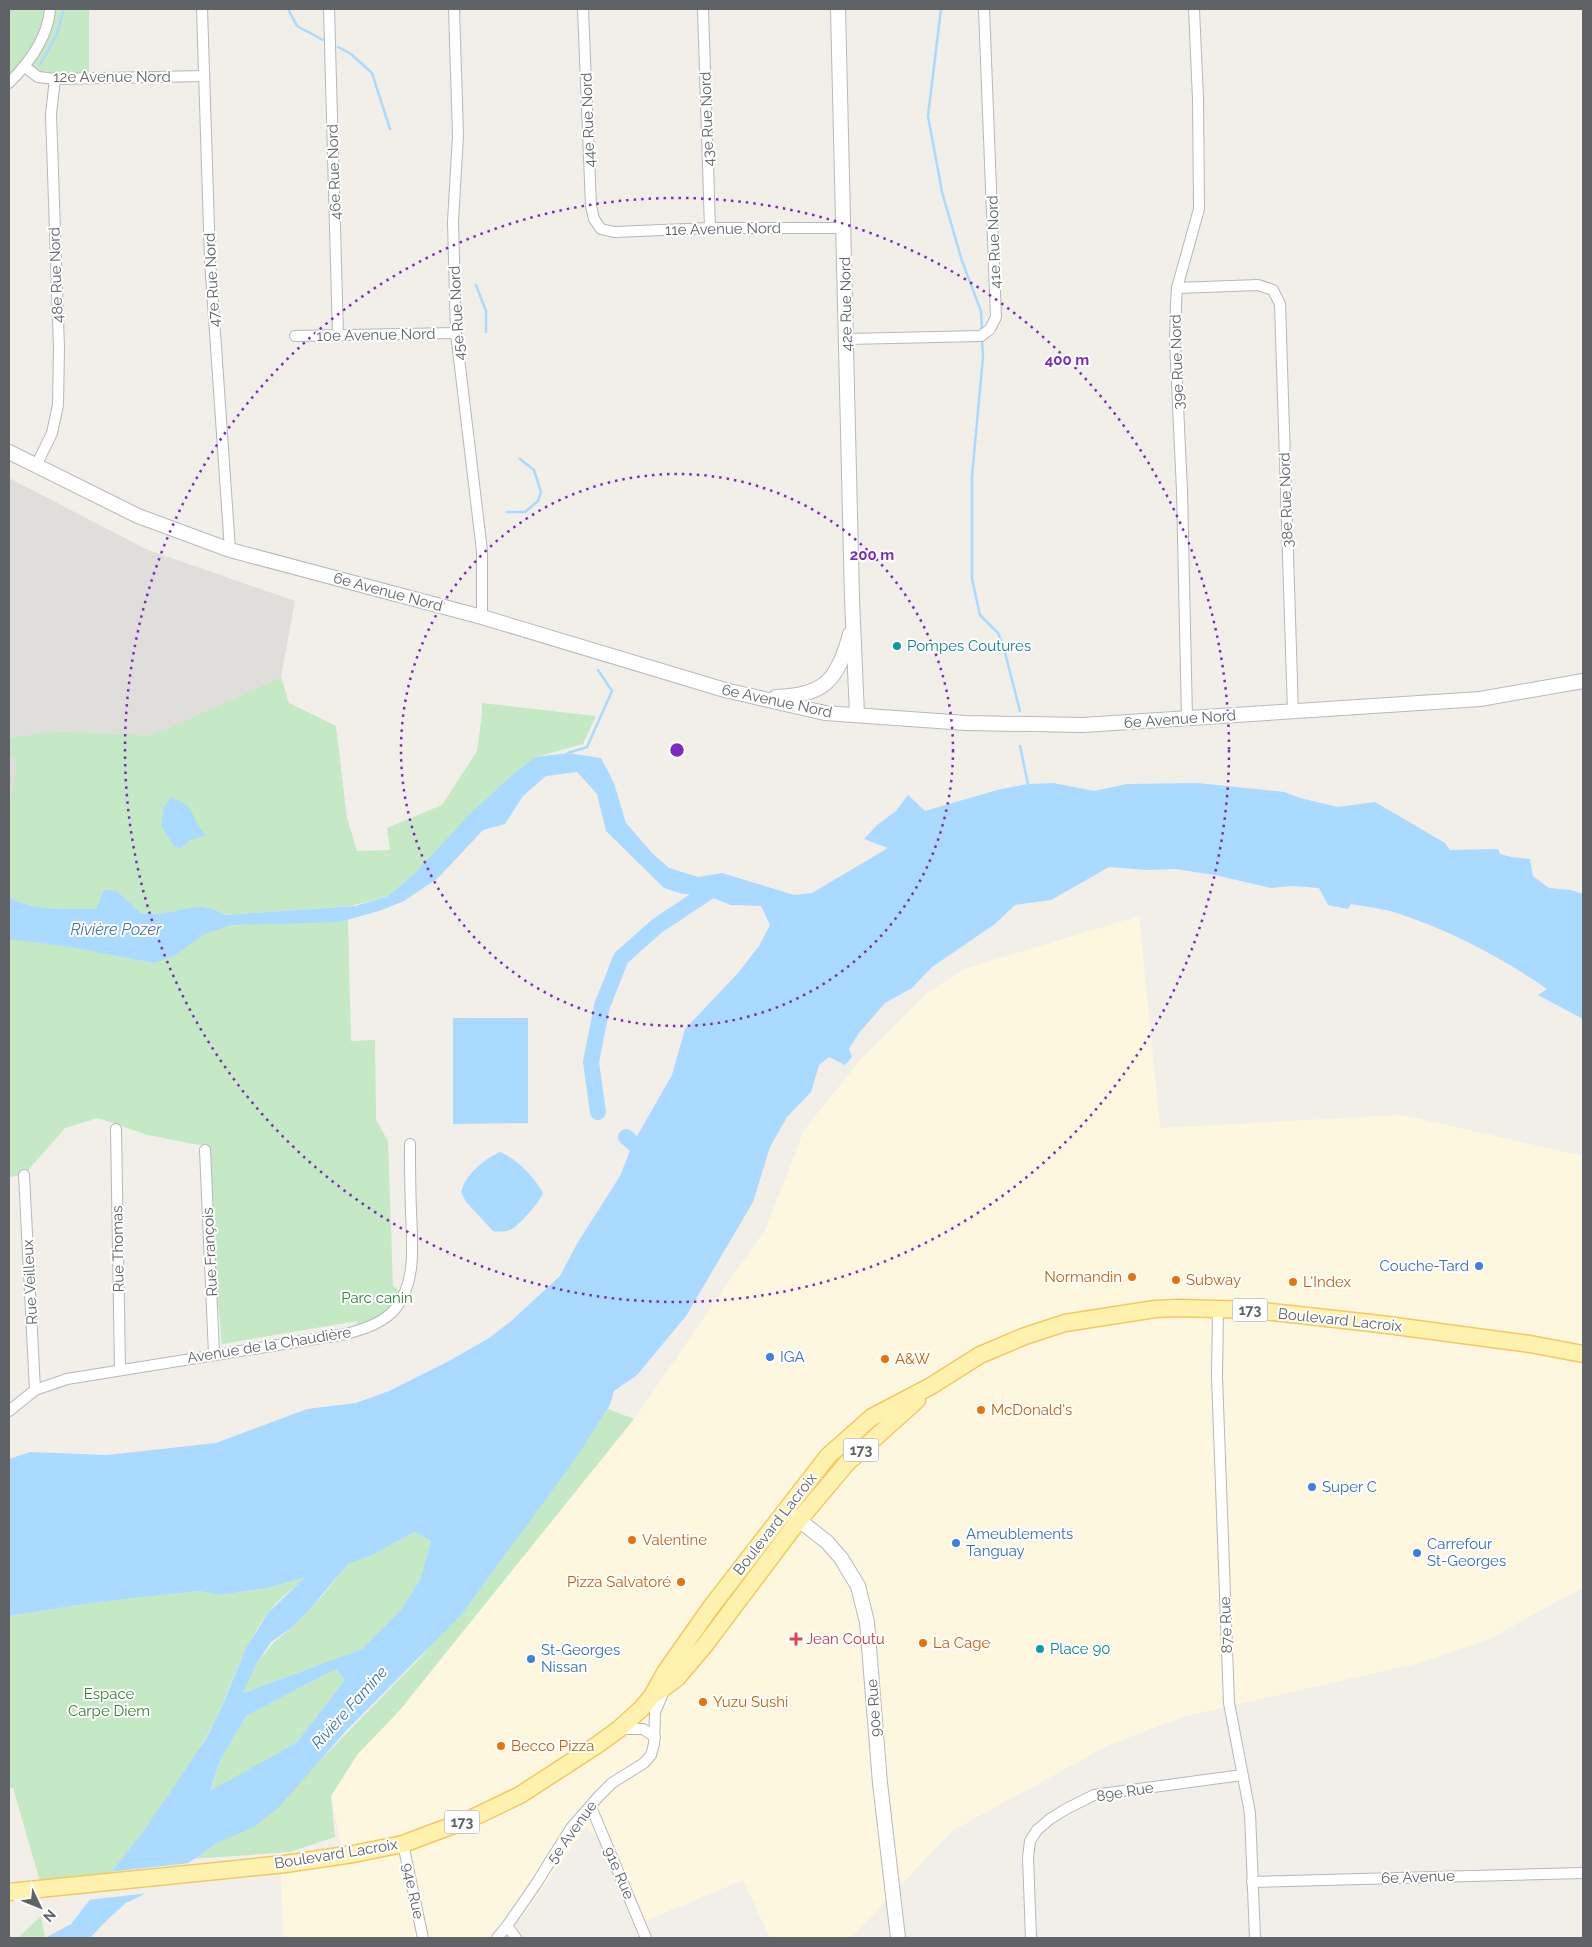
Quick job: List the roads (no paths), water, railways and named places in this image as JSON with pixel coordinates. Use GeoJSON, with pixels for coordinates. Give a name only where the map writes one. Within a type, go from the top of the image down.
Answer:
{"type":"FeatureCollection","features":[{"type":"Feature","properties":{"kind":"main road","name":"42e Rue Nord"},"geometry":{"type":"LineString","coordinates":[[756,698],[790,697],[820,687],[832,678],[840,667],[851,630],[847,339],[838,9]]}},
{"type":"Feature","properties":{"kind":"main road","name":"6e Avenue Nord"},"geometry":{"type":"LineString","coordinates":[[9,452],[138,516],[230,550],[482,617],[725,690],[825,712],[966,723],[1083,725],[1480,699],[1583,680]]}},
{"type":"Feature","properties":{"kind":"main road","name":"42e Rue Nord"},"geometry":{"type":"LineString","coordinates":[[852,599],[861,714]]}},
{"type":"Feature","properties":{"kind":"main road","name":"Boulevard Lacroix"},"geometry":{"type":"LineString","coordinates":[[652,1696],[666,1671],[687,1641],[785,1509],[828,1456],[872,1417],[931,1386],[980,1355],[1025,1336],[1065,1323],[1155,1309],[1254,1310],[1380,1324],[1530,1344],[1583,1354]]}},
{"type":"Feature","properties":{"kind":"main road","name":"Boulevard Lacroix"},"geometry":{"type":"LineString","coordinates":[[9,1892],[86,1882],[285,1864],[353,1854],[403,1844],[468,1820],[520,1796],[618,1729],[652,1696],[677,1678],[705,1645],[799,1520],[847,1463],[931,1386]]}},
{"type":"Feature","properties":{"kind":"main road","name":"90e Rue"},"geometry":{"type":"LineString","coordinates":[[785,1509],[827,1542],[841,1558],[858,1586],[867,1622],[880,1783],[898,1938]]}},
{"type":"Feature","properties":{"kind":"street"},"geometry":{"type":"LineString","coordinates":[[9,83],[25,67],[38,47],[50,9]]}},
{"type":"Feature","properties":{"kind":"street","name":"47e Rue Nord"},"geometry":{"type":"LineString","coordinates":[[202,9],[210,260],[230,550]]}},
{"type":"Feature","properties":{"kind":"street","name":"46e Rue Nord"},"geometry":{"type":"LineString","coordinates":[[329,9],[338,336]]}},
{"type":"Feature","properties":{"kind":"street","name":"45e Rue Nord"},"geometry":{"type":"LineString","coordinates":[[454,9],[458,135],[453,222],[456,333],[482,551],[482,617]]}},
{"type":"Feature","properties":{"kind":"street","name":"44e Rue Nord"},"geometry":{"type":"LineString","coordinates":[[583,9],[591,206],[594,219],[601,230]]}},
{"type":"Feature","properties":{"kind":"street","name":"43e Rue Nord"},"geometry":{"type":"LineString","coordinates":[[704,9],[710,228]]}},
{"type":"Feature","properties":{"kind":"street","name":"41e Rue Nord"},"geometry":{"type":"LineString","coordinates":[[847,339],[981,336],[990,329],[996,317],[984,9]]}},
{"type":"Feature","properties":{"kind":"street","name":"39e Rue Nord"},"geometry":{"type":"LineString","coordinates":[[1187,718],[1182,491],[1176,342],[1177,288],[1199,209],[1198,98],[1194,9]]}},
{"type":"Feature","properties":{"kind":"street","name":"12e Avenue Nord"},"geometry":{"type":"LineString","coordinates":[[25,67],[38,77],[55,79],[204,76]]}},
{"type":"Feature","properties":{"kind":"street","name":"48e Rue Nord"},"geometry":{"type":"LineString","coordinates":[[36,466],[52,433],[58,405],[51,114],[55,79]]}},
{"type":"Feature","properties":{"kind":"street","name":"11e Avenue Nord"},"geometry":{"type":"LineString","coordinates":[[601,230],[614,232],[710,228],[844,228]]}},
{"type":"Feature","properties":{"kind":"street","name":"38e Rue Nord"},"geometry":{"type":"LineString","coordinates":[[1177,288],[1266,286],[1273,290],[1280,304],[1293,712]]}},
{"type":"Feature","properties":{"kind":"street","name":"10e Avenue Nord"},"geometry":{"type":"LineString","coordinates":[[295,336],[456,333]]}},
{"type":"Feature","properties":{"kind":"street","name":"Rue Thomas"},"geometry":{"type":"LineString","coordinates":[[116,1129],[120,1370]]}},
{"type":"Feature","properties":{"kind":"street","name":"Avenue de la Chaudière"},"geometry":{"type":"LineString","coordinates":[[9,1411],[36,1390],[67,1379],[352,1333],[369,1328],[386,1317],[396,1308],[404,1294],[411,1270],[410,1144]]}},
{"type":"Feature","properties":{"kind":"street","name":"Rue François"},"geometry":{"type":"LineString","coordinates":[[205,1150],[214,1354]]}},
{"type":"Feature","properties":{"kind":"street","name":"Rue Veilleux"},"geometry":{"type":"LineString","coordinates":[[24,1175],[36,1390]]}},
{"type":"Feature","properties":{"kind":"street","name":"87e Rue"},"geometry":{"type":"LineString","coordinates":[[1218,1309],[1217,1377],[1229,1703],[1250,1813],[1255,1938]]}},
{"type":"Feature","properties":{"kind":"street","name":"5e Avenue"},"geometry":{"type":"LineString","coordinates":[[497,1938],[507,1926],[571,1828],[612,1783],[644,1763],[651,1755],[655,1738],[655,1712],[666,1687]]}},
{"type":"Feature","properties":{"kind":"street"},"geometry":{"type":"LineString","coordinates":[[618,1729],[643,1729],[655,1738]]}},
{"type":"Feature","properties":{"kind":"street","name":"89e Rue"},"geometry":{"type":"LineString","coordinates":[[1031,1938],[1028,1857],[1030,1841],[1037,1830],[1050,1819],[1066,1808],[1094,1795],[1242,1774]]}},
{"type":"Feature","properties":{"kind":"street","name":"91e Rue"},"geometry":{"type":"LineString","coordinates":[[591,1807],[646,1938]]}},
{"type":"Feature","properties":{"kind":"street","name":"94e Rue"},"geometry":{"type":"LineString","coordinates":[[403,1844],[424,1938]]}},
{"type":"Feature","properties":{"kind":"street","name":"6e Avenue"},"geometry":{"type":"LineString","coordinates":[[1252,1882],[1583,1873]]}},
{"type":"Feature","properties":{"kind":"street"},"geometry":{"type":"LineString","coordinates":[[507,1926],[516,1938]]}},
{"type":"Feature","properties":{"kind":"water"},"geometry":{"type":"Polygon","coordinates":[[[568,753],[601,758],[614,783],[626,823],[652,853],[669,868],[698,877],[722,873],[794,895],[812,893],[888,848],[864,839],[877,825],[896,811],[908,795],[925,811],[997,790],[1028,784],[1053,783],[1094,791],[1127,784],[1198,783],[1284,792],[1338,807],[1375,802],[1445,843],[1450,850],[1498,849],[1500,854],[1530,859],[1533,876],[1549,888],[1571,890],[1583,894],[1583,1019],[1538,995],[1547,989],[1512,966],[1475,946],[1437,928],[1391,911],[1351,904],[1348,909],[1328,905],[1319,888],[1291,886],[1271,888],[1215,875],[1175,869],[1147,870],[1109,867],[1051,900],[1015,905],[995,924],[932,967],[912,988],[885,1003],[859,1033],[849,1049],[852,1057],[845,1065],[829,1057],[819,1065],[811,1092],[787,1117],[770,1147],[753,1202],[686,1316],[637,1375],[614,1391],[610,1405],[576,1458],[461,1615],[345,1732],[279,1807],[254,1827],[217,1843],[141,1896],[126,1903],[90,1938],[45,1938],[71,1924],[145,1829],[206,1739],[246,1648],[268,1613],[305,1577],[267,1588],[221,1595],[199,1591],[98,1602],[9,1616],[9,1459],[30,1452],[107,1455],[216,1443],[307,1409],[356,1403],[389,1391],[449,1361],[489,1338],[510,1322],[560,1276],[578,1242],[620,1176],[633,1143],[672,1075],[685,1029],[738,973],[759,946],[770,925],[761,906],[731,905],[705,895],[683,894],[664,888],[606,831],[597,794],[577,772],[546,776],[523,796],[505,824],[483,830],[438,878],[404,901],[379,911],[339,922],[232,925],[205,934],[173,956],[153,963],[71,947],[9,939],[9,897],[19,902],[40,907],[96,909],[104,889],[117,891],[141,913],[155,914],[199,907],[216,910],[225,915],[355,906],[388,896],[416,872],[470,814],[510,777],[536,757],[568,753]],[[415,1532],[368,1557],[349,1563],[309,1610],[291,1628],[271,1642],[257,1663],[243,1693],[362,1649],[400,1611],[420,1580],[431,1541],[415,1532]],[[336,1669],[246,1716],[220,1761],[210,1791],[296,1743],[345,1680],[336,1669]]]}},
{"type":"Feature","properties":{"kind":"water"},"geometry":{"type":"Polygon","coordinates":[[[171,797],[187,805],[201,830],[207,835],[190,840],[180,849],[174,846],[161,826],[164,807],[171,797]]]}},
{"type":"Feature","properties":{"kind":"water"},"geometry":{"type":"Polygon","coordinates":[[[453,1018],[528,1018],[528,1123],[453,1124],[453,1018]]]}},
{"type":"Feature","properties":{"kind":"water"},"geometry":{"type":"Polygon","coordinates":[[[500,1152],[513,1159],[524,1169],[543,1193],[525,1218],[512,1229],[500,1232],[493,1231],[466,1202],[461,1192],[463,1185],[476,1168],[500,1152]]]}},
{"type":"Feature","properties":{"kind":"waterway"},"geometry":{"type":"LineString","coordinates":[[40,65],[57,34],[64,9]]}},
{"type":"Feature","properties":{"kind":"waterway"},"geometry":{"type":"LineString","coordinates":[[288,9],[297,26],[323,40]]}},
{"type":"Feature","properties":{"kind":"waterway"},"geometry":{"type":"LineString","coordinates":[[941,9],[928,116],[942,192],[962,261],[981,311],[982,331]]}},
{"type":"Feature","properties":{"kind":"waterway"},"geometry":{"type":"LineString","coordinates":[[338,47],[351,54],[372,73],[390,129]]}},
{"type":"Feature","properties":{"kind":"waterway"},"geometry":{"type":"LineString","coordinates":[[476,285],[486,311],[486,332]]}},
{"type":"Feature","properties":{"kind":"waterway"},"geometry":{"type":"LineString","coordinates":[[982,339],[983,357],[972,476],[972,579],[980,615],[998,633],[1003,645],[1020,711]]}},
{"type":"Feature","properties":{"kind":"waterway"},"geometry":{"type":"LineString","coordinates":[[507,512],[525,512],[538,501],[541,492],[534,470],[520,459]]}},
{"type":"Feature","properties":{"kind":"waterway"},"geometry":{"type":"LineString","coordinates":[[568,753],[587,747],[612,691],[598,670]]}},
{"type":"Feature","properties":{"kind":"waterway"},"geometry":{"type":"LineString","coordinates":[[1020,746],[1028,784]]}},
{"type":"Feature","properties":{"kind":"waterway"},"geometry":{"type":"LineString","coordinates":[[598,1112],[591,1062],[602,1006],[621,958],[657,926],[714,888]]}},
{"type":"Feature","properties":{"kind":"waterway"},"geometry":{"type":"LineString","coordinates":[[626,1137],[633,1143]]}},
{"type":"Feature","properties":{"kind":"place","name":"Pompes Coutures"},"geometry":{"type":"Point","coordinates":[897,646]}},
{"type":"Feature","properties":{"kind":"place","name":"Couche-Tard"},"geometry":{"type":"Point","coordinates":[1479,1266]}},
{"type":"Feature","properties":{"kind":"place","name":"Normandin"},"geometry":{"type":"Point","coordinates":[1132,1277]}},
{"type":"Feature","properties":{"kind":"place","name":"Subway"},"geometry":{"type":"Point","coordinates":[1176,1280]}},
{"type":"Feature","properties":{"kind":"place","name":"L'Index"},"geometry":{"type":"Point","coordinates":[1293,1282]}},
{"type":"Feature","properties":{"kind":"place","name":"IGA"},"geometry":{"type":"Point","coordinates":[770,1357]}},
{"type":"Feature","properties":{"kind":"place","name":"A&W"},"geometry":{"type":"Point","coordinates":[885,1359]}},
{"type":"Feature","properties":{"kind":"place","name":"McDonald's"},"geometry":{"type":"Point","coordinates":[981,1410]}},
{"type":"Feature","properties":{"kind":"place","name":"Super C"},"geometry":{"type":"Point","coordinates":[1312,1487]}},
{"type":"Feature","properties":{"kind":"place","name":"Valentine"},"geometry":{"type":"Point","coordinates":[632,1540]}},
{"type":"Feature","properties":{"kind":"place","name":"Ameublements Tanguay"},"geometry":{"type":"Point","coordinates":[956,1543]}},
{"type":"Feature","properties":{"kind":"place","name":"Carrefour St-Georges"},"geometry":{"type":"Point","coordinates":[1417,1553]}},
{"type":"Feature","properties":{"kind":"place","name":"Pizza Salvatoré"},"geometry":{"type":"Point","coordinates":[681,1582]}},
{"type":"Feature","properties":{"kind":"place","name":"Jean Coutu"},"geometry":{"type":"Point","coordinates":[796,1639]}},
{"type":"Feature","properties":{"kind":"place","name":"La Cage"},"geometry":{"type":"Point","coordinates":[923,1643]}},
{"type":"Feature","properties":{"kind":"place","name":"Place 90"},"geometry":{"type":"Point","coordinates":[1040,1649]}},
{"type":"Feature","properties":{"kind":"place","name":"St-Georges Nissan"},"geometry":{"type":"Point","coordinates":[531,1659]}},
{"type":"Feature","properties":{"kind":"place","name":"Yuzu Sushi"},"geometry":{"type":"Point","coordinates":[703,1702]}},
{"type":"Feature","properties":{"kind":"place","name":"Becco Pizza"},"geometry":{"type":"Point","coordinates":[501,1746]}},
{"type":"Feature","properties":{"kind":"water label","name":"Rivière Pozer"},"geometry":{"type":"Point","coordinates":[116,929]}},
{"type":"Feature","properties":{"kind":"water label","name":"Rivière Famine"},"geometry":{"type":"Point","coordinates":[349,1707]}},
{"type":"Feature","properties":{"kind":"park label","name":"Parc canin"},"geometry":{"type":"Point","coordinates":[377,1298]}},
{"type":"Feature","properties":{"kind":"park label","name":"Espace Carpe Diem"},"geometry":{"type":"Point","coordinates":[109,1702]}}]}
